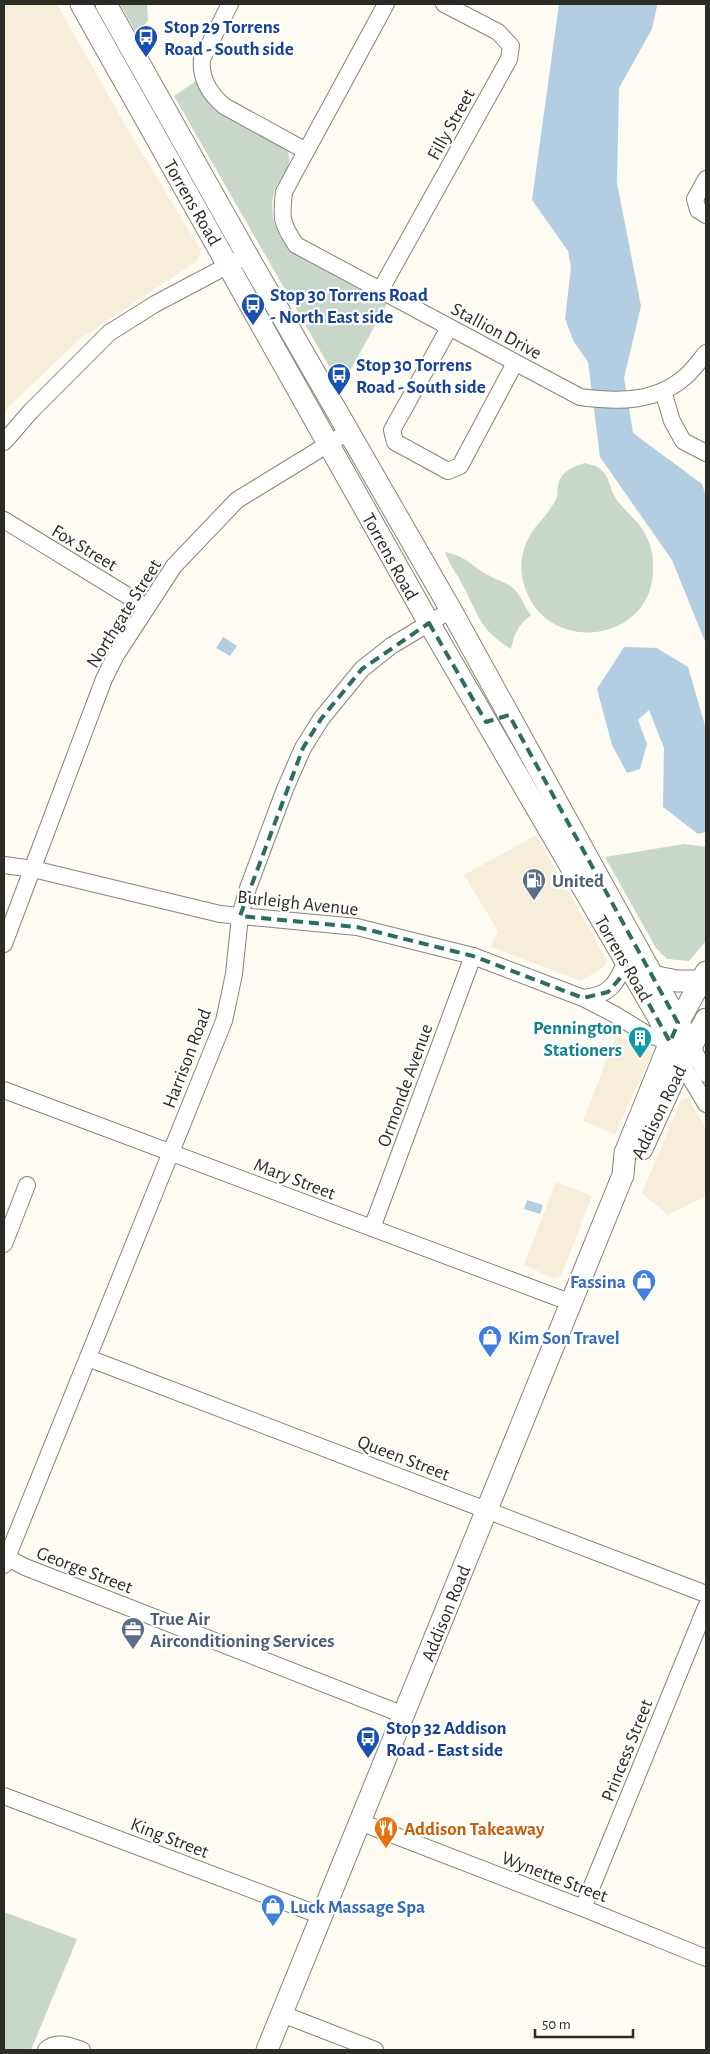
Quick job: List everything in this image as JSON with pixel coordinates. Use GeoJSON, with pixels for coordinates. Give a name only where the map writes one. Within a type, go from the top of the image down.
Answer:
{"type":"FeatureCollection","features":[{"type":"Feature","properties":{"kind":"main road","name":"Torrens Road"},"geometry":{"type":"LineString","coordinates":[[81,4],[238,260],[348,432],[451,610],[652,976],[674,1032],[687,1056]]}},
{"type":"Feature","properties":{"kind":"main road","name":"Torrens Road"},"geometry":{"type":"LineString","coordinates":[[106,4],[238,260],[329,444],[429,623],[658,1016],[674,1032]]}},
{"type":"Feature","properties":{"kind":"main road"},"geometry":{"type":"LineString","coordinates":[[492,732],[492,722],[496,717],[509,715]]}},
{"type":"Feature","properties":{"kind":"main road"},"geometry":{"type":"LineString","coordinates":[[652,976],[677,981],[704,976]]}},
{"type":"Feature","properties":{"kind":"main road","name":"Addison Road"},"geometry":{"type":"LineString","coordinates":[[268,2050],[572,1303],[623,1175],[625,1153],[674,1032],[704,976]]}},
{"type":"Feature","properties":{"kind":"main road","name":"Addison Road"},"geometry":{"type":"LineString","coordinates":[[623,1175],[637,1159],[706,1019]]}},
{"type":"Feature","properties":{"kind":"street"},"geometry":{"type":"LineString","coordinates":[[230,4],[202,59],[201,68],[209,89],[224,106],[306,151]]}},
{"type":"Feature","properties":{"kind":"street","name":"Stallion Drive"},"geometry":{"type":"LineString","coordinates":[[386,4],[284,192],[282,217],[287,232],[296,245],[382,289],[449,328],[580,397],[612,401],[649,397],[663,391],[686,376],[706,352]]}},
{"type":"Feature","properties":{"kind":"street","name":"Filly Street"},"geometry":{"type":"LineString","coordinates":[[382,289],[509,58],[511,46],[498,32],[444,4]]}},
{"type":"Feature","properties":{"kind":"street"},"geometry":{"type":"LineString","coordinates":[[706,180],[695,199],[698,210],[706,214]]}},
{"type":"Feature","properties":{"kind":"street"},"geometry":{"type":"LineString","coordinates":[[4,442],[108,333],[155,304],[238,260]]}},
{"type":"Feature","properties":{"kind":"street"},"geometry":{"type":"LineString","coordinates":[[449,328],[392,430],[395,442],[448,471],[460,466],[515,363]]}},
{"type":"Feature","properties":{"kind":"street"},"geometry":{"type":"LineString","coordinates":[[663,391],[672,421],[683,441],[706,453]]}},
{"type":"Feature","properties":{"kind":"street","name":"Northgate Street"},"geometry":{"type":"LineString","coordinates":[[4,944],[104,679],[116,655],[146,607],[174,566],[237,500],[348,432]]}},
{"type":"Feature","properties":{"kind":"street","name":"Fox Street"},"geometry":{"type":"LineString","coordinates":[[4,520],[146,607]]}},
{"type":"Feature","properties":{"kind":"street","name":"Harrison Road"},"geometry":{"type":"LineString","coordinates":[[5,1559],[172,1153],[224,1021],[234,974],[240,916],[248,888],[303,748],[321,719],[362,669],[391,646],[451,610]]}},
{"type":"Feature","properties":{"kind":"street","name":"Burleigh Avenue"},"geometry":{"type":"LineString","coordinates":[[4,865],[33,869],[220,914],[357,928],[473,956],[583,998],[648,1035],[674,1032]]}},
{"type":"Feature","properties":{"kind":"street","name":"Ormonde Avenue"},"geometry":{"type":"LineString","coordinates":[[372,1228],[473,956]]}},
{"type":"Feature","properties":{"kind":"street"},"geometry":{"type":"LineString","coordinates":[[583,998],[608,992],[619,979],[626,961]]}},
{"type":"Feature","properties":{"kind":"street","name":"Torrens Road"},"geometry":{"type":"LineString","coordinates":[[687,1056],[706,1074]]}},
{"type":"Feature","properties":{"kind":"street","name":"Torrens Road"},"geometry":{"type":"LineString","coordinates":[[687,1056],[706,1104]]}},
{"type":"Feature","properties":{"kind":"street","name":"Mary Street"},"geometry":{"type":"LineString","coordinates":[[4,1090],[572,1303]]}},
{"type":"Feature","properties":{"kind":"street"},"geometry":{"type":"LineString","coordinates":[[4,1244],[27,1184]]}},
{"type":"Feature","properties":{"kind":"street","name":"Queen Street"},"geometry":{"type":"LineString","coordinates":[[88,1358],[706,1594]]}},
{"type":"Feature","properties":{"kind":"street","name":"George Street"},"geometry":{"type":"LineString","coordinates":[[5,1559],[404,1715]]}},
{"type":"Feature","properties":{"kind":"street","name":"Princess Street"},"geometry":{"type":"LineString","coordinates":[[583,1908],[706,1607]]}},
{"type":"Feature","properties":{"kind":"street","name":"King Street"},"geometry":{"type":"LineString","coordinates":[[4,1796],[322,1916]]}},
{"type":"Feature","properties":{"kind":"street","name":"Wynette Street"},"geometry":{"type":"LineString","coordinates":[[360,1822],[583,1908],[706,1958]]}},
{"type":"Feature","properties":{"kind":"street"},"geometry":{"type":"LineString","coordinates":[[282,2014],[375,2050]]}},
{"type":"Feature","properties":{"kind":"street"},"geometry":{"type":"LineString","coordinates":[[52,2047],[69,2045],[82,2050]]}},
{"type":"Feature","properties":{"kind":"highlighted area"},"geometry":{"type":"Polygon","coordinates":[[[429,623],[486,722],[509,715],[678,1023],[670,1042],[629,968],[608,992],[583,998],[473,956],[357,927],[240,916],[303,748],[321,719],[362,669],[429,623]]]}},
{"type":"Feature","properties":{"kind":"shaded area"},"geometry":{"type":"Polygon","coordinates":[[[4,4],[57,4],[125,125],[201,250],[197,261],[80,339],[9,406],[4,414],[4,4]]]}},
{"type":"Feature","properties":{"kind":"shaded area"},"geometry":{"type":"Polygon","coordinates":[[[536,835],[607,960],[605,966],[581,981],[491,947],[498,931],[464,875],[536,835]]]}},
{"type":"Feature","properties":{"kind":"shaded area"},"geometry":{"type":"Polygon","coordinates":[[[616,1036],[651,1049],[652,1054],[615,1134],[583,1121],[616,1036]]]}},
{"type":"Feature","properties":{"kind":"shaded area"},"geometry":{"type":"Polygon","coordinates":[[[688,1098],[706,1129],[706,1196],[668,1215],[642,1193],[681,1100],[688,1098]]]}},
{"type":"Feature","properties":{"kind":"shaded area"},"geometry":{"type":"Polygon","coordinates":[[[556,1182],[592,1196],[561,1276],[553,1278],[524,1265],[556,1182]]]}},
{"type":"Feature","properties":{"kind":"green space"},"geometry":{"type":"Polygon","coordinates":[[[120,4],[147,4],[148,20],[138,36],[120,4]]]}},
{"type":"Feature","properties":{"kind":"green space"},"geometry":{"type":"Polygon","coordinates":[[[196,81],[217,111],[285,147],[289,165],[276,186],[272,210],[275,226],[288,247],[294,253],[387,304],[341,387],[174,96],[196,81]]]}},
{"type":"Feature","properties":{"kind":"green space"},"geometry":{"type":"Polygon","coordinates":[[[585,463],[598,467],[603,471],[615,497],[638,523],[646,536],[651,548],[653,561],[649,592],[637,612],[619,625],[597,632],[574,631],[552,623],[534,606],[523,581],[521,565],[524,549],[530,535],[557,497],[558,484],[561,478],[569,470],[585,463]]]}},
{"type":"Feature","properties":{"kind":"green space"},"geometry":{"type":"Polygon","coordinates":[[[445,552],[465,559],[483,572],[514,589],[519,595],[531,615],[517,630],[511,649],[492,635],[481,622],[445,552]]]}},
{"type":"Feature","properties":{"kind":"green space"},"geometry":{"type":"Polygon","coordinates":[[[684,844],[706,847],[706,941],[689,961],[667,959],[656,948],[605,857],[684,844]]]}},
{"type":"Feature","properties":{"kind":"green space"},"geometry":{"type":"Polygon","coordinates":[[[4,1912],[77,1939],[31,2050],[4,2050],[4,1912]]]}},
{"type":"Feature","properties":{"kind":"water"},"geometry":{"type":"Polygon","coordinates":[[[559,4],[656,4],[657,6],[652,29],[619,88],[617,183],[641,306],[624,378],[633,433],[702,484],[706,496],[706,644],[672,560],[600,457],[588,362],[574,342],[565,319],[571,267],[568,251],[532,200],[559,4]]]}},
{"type":"Feature","properties":{"kind":"water"},"geometry":{"type":"Polygon","coordinates":[[[223,637],[237,646],[230,656],[216,648],[223,637]]]}},
{"type":"Feature","properties":{"kind":"water"},"geometry":{"type":"Polygon","coordinates":[[[624,647],[657,648],[688,667],[706,729],[706,832],[698,834],[663,807],[664,748],[649,710],[638,720],[647,744],[640,769],[627,773],[612,745],[597,689],[624,647]]]}},
{"type":"Feature","properties":{"kind":"water"},"geometry":{"type":"Polygon","coordinates":[[[527,1200],[543,1205],[540,1214],[524,1209],[527,1200]]]}},
{"type":"Feature","properties":{"kind":"place","name":"Stop 29 Torrens Road - South side"},"geometry":{"type":"Point","coordinates":[146,58]}},
{"type":"Feature","properties":{"kind":"place","name":"Stop 30 Torrens Road - North East side"},"geometry":{"type":"Point","coordinates":[253,326]}},
{"type":"Feature","properties":{"kind":"place","name":"Stop 30 Torrens Road - South side"},"geometry":{"type":"Point","coordinates":[339,396]}},
{"type":"Feature","properties":{"kind":"place","name":"United"},"geometry":{"type":"Point","coordinates":[534,901]}},
{"type":"Feature","properties":{"kind":"place","name":"Pennington Stationers"},"geometry":{"type":"Point","coordinates":[640,1059]}},
{"type":"Feature","properties":{"kind":"place","name":"Fassina"},"geometry":{"type":"Point","coordinates":[644,1302]}},
{"type":"Feature","properties":{"kind":"place","name":"Kim Son Travel"},"geometry":{"type":"Point","coordinates":[490,1358]}},
{"type":"Feature","properties":{"kind":"place","name":"True Air Airconditioning Services"},"geometry":{"type":"Point","coordinates":[133,1650]}},
{"type":"Feature","properties":{"kind":"place","name":"Stop 32 Addison Road - East side"},"geometry":{"type":"Point","coordinates":[368,1759]}},
{"type":"Feature","properties":{"kind":"place","name":"Addison Takeaway"},"geometry":{"type":"Point","coordinates":[386,1849]}},
{"type":"Feature","properties":{"kind":"place","name":"Luck Massage Spa"},"geometry":{"type":"Point","coordinates":[273,1927]}}]}
